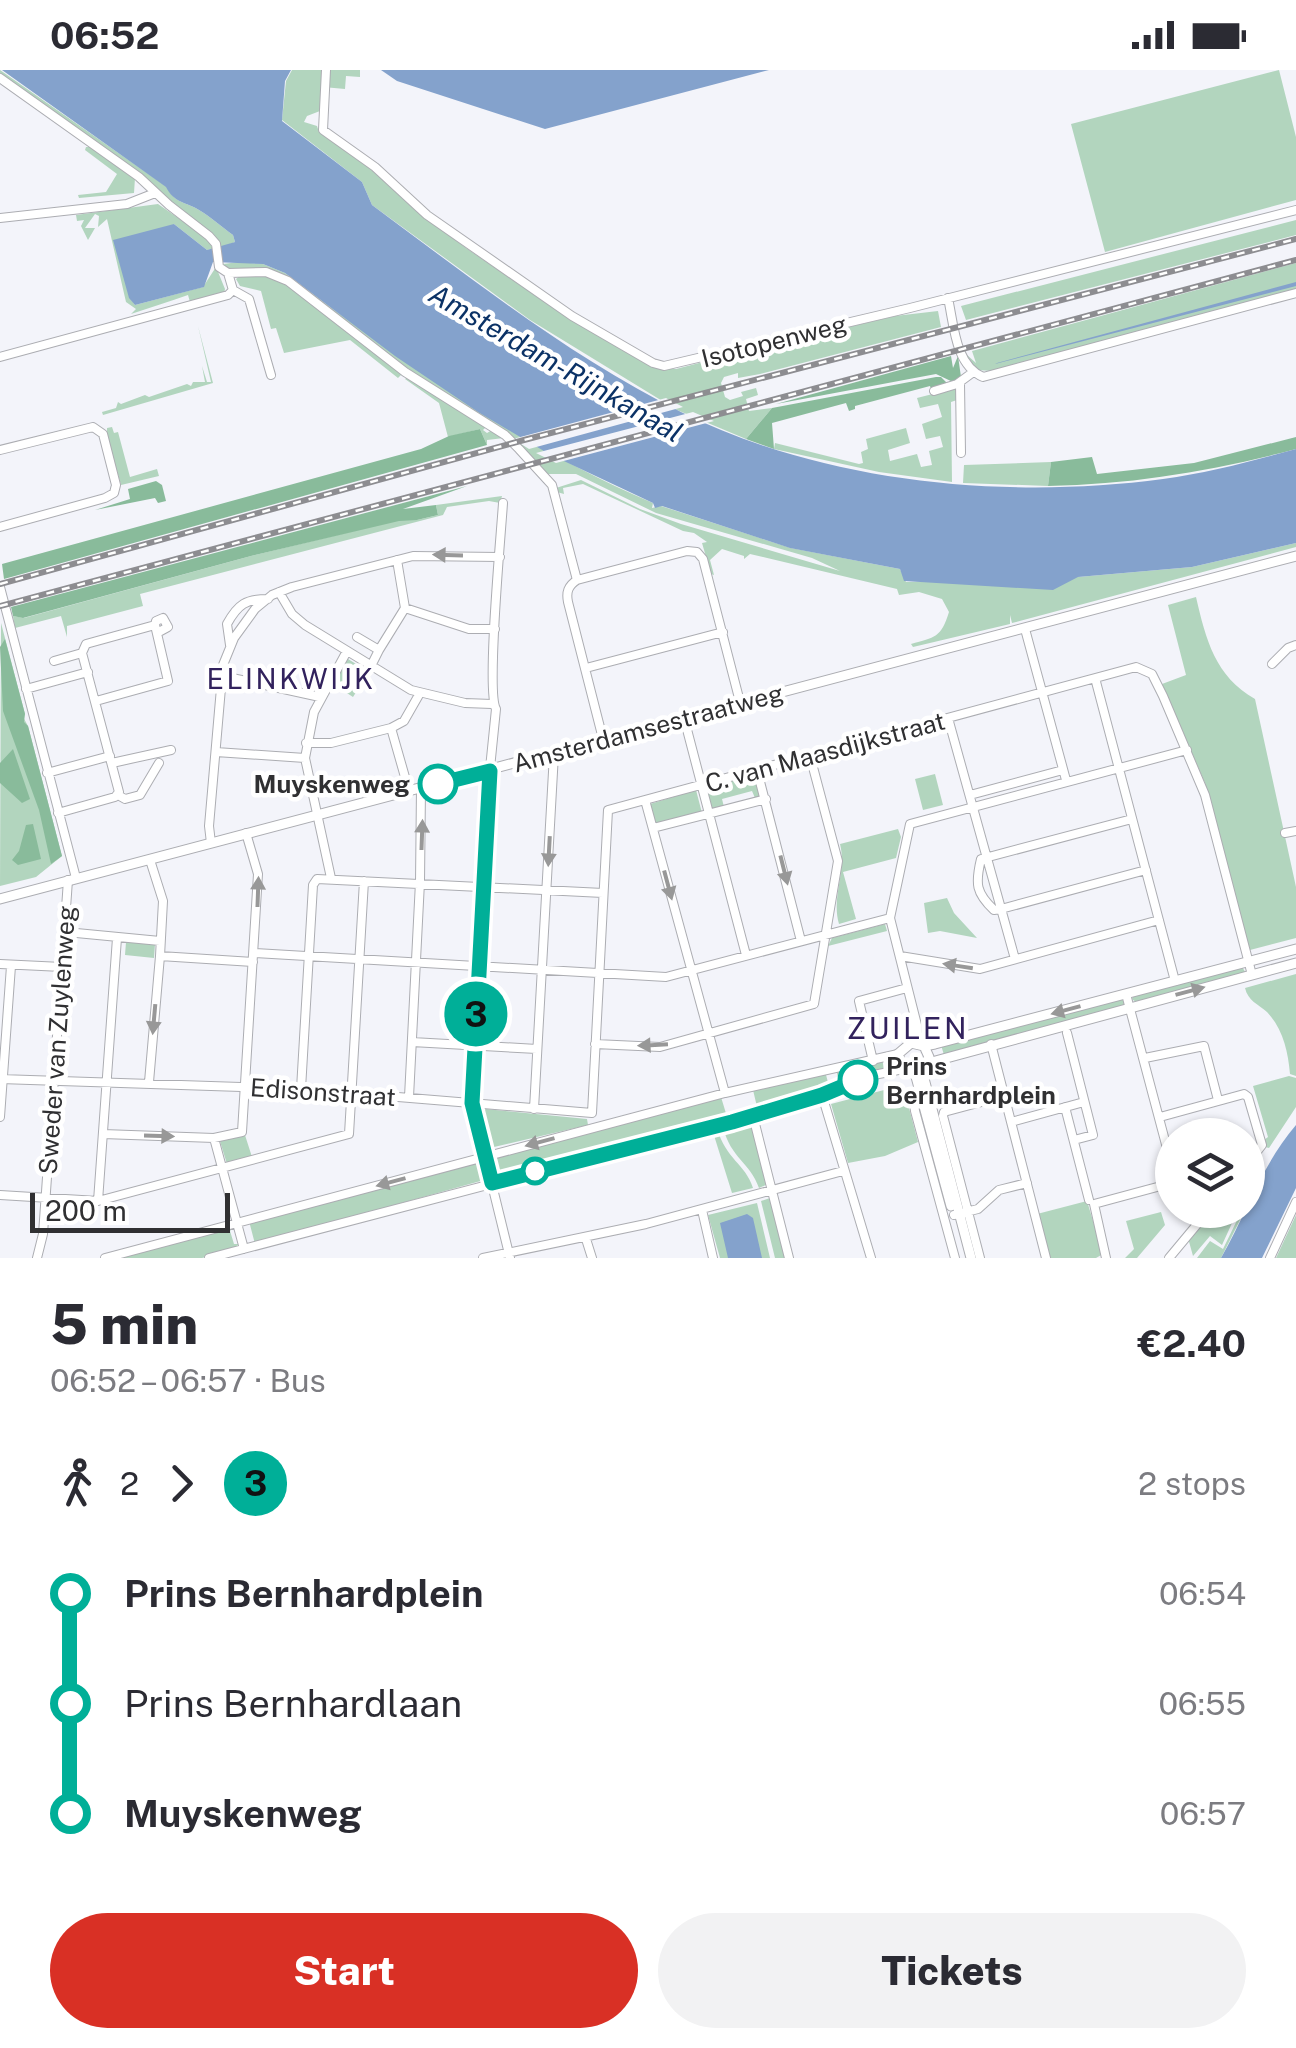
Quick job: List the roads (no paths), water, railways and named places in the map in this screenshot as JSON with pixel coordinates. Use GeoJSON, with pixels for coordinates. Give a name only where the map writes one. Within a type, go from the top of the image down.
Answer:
{"type":"FeatureCollection","features":[{"type":"Feature","properties":{"kind":"main road","name":"Amsterdamsestraatweg"},"geometry":{"type":"LineString","coordinates":[[0,899],[1296,556]]}},
{"type":"Feature","properties":{"kind":"main road"},"geometry":{"type":"LineString","coordinates":[[1296,949],[920,1045],[906,1044],[898,1054],[902,1069],[922,1069],[991,1044],[1296,963]]}},
{"type":"Feature","properties":{"kind":"main road"},"geometry":{"type":"LineString","coordinates":[[920,1045],[922,1069],[968,1258]]}},
{"type":"Feature","properties":{"kind":"main road"},"geometry":{"type":"LineString","coordinates":[[922,1069],[920,1090],[960,1213]]}},
{"type":"Feature","properties":{"kind":"street"},"geometry":{"type":"LineString","coordinates":[[308,120],[322,121],[326,70]]}},
{"type":"Feature","properties":{"kind":"street"},"geometry":{"type":"LineString","coordinates":[[0,78],[139,177],[208,236],[216,248],[221,270],[266,272],[288,281],[405,372],[505,435],[552,485],[577,580]]}},
{"type":"Feature","properties":{"kind":"street","name":"Isotopenweg"},"geometry":{"type":"LineString","coordinates":[[322,121],[323,130],[376,167],[427,216],[572,316],[653,363],[670,366],[1296,210]]}},
{"type":"Feature","properties":{"kind":"street"},"geometry":{"type":"LineString","coordinates":[[0,218],[127,204],[155,192]]}},
{"type":"Feature","properties":{"kind":"street"},"geometry":{"type":"LineString","coordinates":[[228,273],[233,290],[249,299],[271,374]]}},
{"type":"Feature","properties":{"kind":"street"},"geometry":{"type":"LineString","coordinates":[[0,357],[228,295],[233,290]]}},
{"type":"Feature","properties":{"kind":"street"},"geometry":{"type":"LineString","coordinates":[[948,298],[963,359],[972,373],[982,377],[1296,293]]}},
{"type":"Feature","properties":{"kind":"street"},"geometry":{"type":"LineString","coordinates":[[934,391],[960,383],[972,373]]}},
{"type":"Feature","properties":{"kind":"street"},"geometry":{"type":"LineString","coordinates":[[960,383],[961,453]]}},
{"type":"Feature","properties":{"kind":"street"},"geometry":{"type":"LineString","coordinates":[[0,450],[86,427],[99,429],[116,486],[114,494],[105,498],[0,527]]}},
{"type":"Feature","properties":{"kind":"street"},"geometry":{"type":"LineString","coordinates":[[503,503],[492,704],[496,709],[472,1103],[509,1255]]}},
{"type":"Feature","properties":{"kind":"street"},"geometry":{"type":"LineString","coordinates":[[604,739],[566,594],[570,584],[577,580],[688,551],[697,552],[704,558],[740,702]]}},
{"type":"Feature","properties":{"kind":"street"},"geometry":{"type":"LineString","coordinates":[[211,843],[209,826],[223,665],[246,620],[268,598],[428,554],[500,557]]}},
{"type":"Feature","properties":{"kind":"street"},"geometry":{"type":"LineString","coordinates":[[372,664],[405,608],[397,560]]}},
{"type":"Feature","properties":{"kind":"street","name":"Sweder van Zuylenweg"},"geometry":{"type":"LineString","coordinates":[[0,587],[72,879],[43,1234],[37,1258]]}},
{"type":"Feature","properties":{"kind":"street"},"geometry":{"type":"LineString","coordinates":[[279,592],[292,614],[347,652],[420,693],[465,703],[492,704]]}},
{"type":"Feature","properties":{"kind":"street"},"geometry":{"type":"LineString","coordinates":[[230,645],[227,624],[240,604],[268,598]]}},
{"type":"Feature","properties":{"kind":"street"},"geometry":{"type":"LineString","coordinates":[[405,608],[457,626],[495,629]]}},
{"type":"Feature","properties":{"kind":"street"},"geometry":{"type":"LineString","coordinates":[[96,701],[168,681],[156,629],[86,644],[82,653],[118,795]]}},
{"type":"Feature","properties":{"kind":"street"},"geometry":{"type":"LineString","coordinates":[[1025,629],[1066,780]]}},
{"type":"Feature","properties":{"kind":"street"},"geometry":{"type":"LineString","coordinates":[[586,668],[723,632]]}},
{"type":"Feature","properties":{"kind":"street"},"geometry":{"type":"LineString","coordinates":[[358,637],[380,650]]}},
{"type":"Feature","properties":{"kind":"street"},"geometry":{"type":"LineString","coordinates":[[1272,664],[1296,645]]}},
{"type":"Feature","properties":{"kind":"street"},"geometry":{"type":"LineString","coordinates":[[331,878],[305,758],[306,742],[320,697],[347,652]]}},
{"type":"Feature","properties":{"kind":"street"},"geometry":{"type":"LineString","coordinates":[[54,660],[82,653]]}},
{"type":"Feature","properties":{"kind":"street","name":"C. van Maasdijkstraat"},"geometry":{"type":"LineString","coordinates":[[603,893],[608,810],[1136,667],[1152,674],[1204,795],[1252,975]]}},
{"type":"Feature","properties":{"kind":"street"},"geometry":{"type":"LineString","coordinates":[[26,689],[88,672]]}},
{"type":"Feature","properties":{"kind":"street"},"geometry":{"type":"LineString","coordinates":[[223,676],[320,697]]}},
{"type":"Feature","properties":{"kind":"street"},"geometry":{"type":"LineString","coordinates":[[1095,678],[1176,981]]}},
{"type":"Feature","properties":{"kind":"street"},"geometry":{"type":"LineString","coordinates":[[306,742],[331,743],[391,728],[404,720],[420,693]]}},
{"type":"Feature","properties":{"kind":"street"},"geometry":{"type":"LineString","coordinates":[[684,718],[746,956]]}},
{"type":"Feature","properties":{"kind":"street"},"geometry":{"type":"LineString","coordinates":[[948,718],[1014,958]]}},
{"type":"Feature","properties":{"kind":"street"},"geometry":{"type":"LineString","coordinates":[[391,728],[409,791]]}},
{"type":"Feature","properties":{"kind":"street"},"geometry":{"type":"LineString","coordinates":[[47,773],[171,750]]}},
{"type":"Feature","properties":{"kind":"street"},"geometry":{"type":"LineString","coordinates":[[920,1045],[890,918],[910,824],[1187,750]]}},
{"type":"Feature","properties":{"kind":"street"},"geometry":{"type":"LineString","coordinates":[[216,752],[305,758]]}},
{"type":"Feature","properties":{"kind":"street"},"geometry":{"type":"LineString","coordinates":[[534,1108],[554,754]]}},
{"type":"Feature","properties":{"kind":"street"},"geometry":{"type":"LineString","coordinates":[[300,1089],[313,884],[318,879],[603,893],[595,1044],[660,1047],[814,1004],[838,861],[810,756]]}},
{"type":"Feature","properties":{"kind":"street"},"geometry":{"type":"LineString","coordinates":[[58,813],[118,795],[125,799],[140,795],[159,764]]}},
{"type":"Feature","properties":{"kind":"street"},"geometry":{"type":"LineString","coordinates":[[757,770],[802,941]]}},
{"type":"Feature","properties":{"kind":"street"},"geometry":{"type":"LineString","coordinates":[[970,794],[1063,770]]}},
{"type":"Feature","properties":{"kind":"street"},"geometry":{"type":"LineString","coordinates":[[409,1097],[421,788]]}},
{"type":"Feature","properties":{"kind":"street","name":"C. van Maasdijkstraat"},"geometry":{"type":"LineString","coordinates":[[653,828],[766,799]]}},
{"type":"Feature","properties":{"kind":"street"},"geometry":{"type":"LineString","coordinates":[[645,800],[725,1093]]}},
{"type":"Feature","properties":{"kind":"street"},"geometry":{"type":"LineString","coordinates":[[1132,819],[981,859],[975,882],[978,895],[994,910],[1146,870]]}},
{"type":"Feature","properties":{"kind":"street"},"geometry":{"type":"LineString","coordinates":[[1284,833],[1296,830]]}},
{"type":"Feature","properties":{"kind":"street"},"geometry":{"type":"LineString","coordinates":[[103,1134],[214,1138],[242,1132],[258,874],[246,834]]}},
{"type":"Feature","properties":{"kind":"street"},"geometry":{"type":"LineString","coordinates":[[149,1082],[163,901],[150,860]]}},
{"type":"Feature","properties":{"kind":"street"},"geometry":{"type":"LineString","coordinates":[[0,1195],[98,1201],[349,1134],[364,881]]}},
{"type":"Feature","properties":{"kind":"street"},"geometry":{"type":"LineString","coordinates":[[160,956],[308,956],[666,978],[890,918]]}},
{"type":"Feature","properties":{"kind":"street"},"geometry":{"type":"LineString","coordinates":[[900,956],[971,970],[1159,920]]}},
{"type":"Feature","properties":{"kind":"street"},"geometry":{"type":"LineString","coordinates":[[66,932],[160,941]]}},
{"type":"Feature","properties":{"kind":"street"},"geometry":{"type":"LineString","coordinates":[[98,1201],[118,938]]}},
{"type":"Feature","properties":{"kind":"street"},"geometry":{"type":"LineString","coordinates":[[0,964],[62,968]]}},
{"type":"Feature","properties":{"kind":"street"},"geometry":{"type":"LineString","coordinates":[[0,1117],[3,1024],[11,966]]}},
{"type":"Feature","properties":{"kind":"street"},"geometry":{"type":"LineString","coordinates":[[872,1061],[859,1001],[907,988]]}},
{"type":"Feature","properties":{"kind":"street"},"geometry":{"type":"LineString","coordinates":[[1126,994],[1160,1116],[1244,1094],[1254,1118]]}},
{"type":"Feature","properties":{"kind":"street"},"geometry":{"type":"LineString","coordinates":[[1067,1033],[1093,1135],[1074,1140]]}},
{"type":"Feature","properties":{"kind":"street"},"geometry":{"type":"LineString","coordinates":[[412,1042],[537,1048]]}},
{"type":"Feature","properties":{"kind":"street","name":"Edisonstraat"},"geometry":{"type":"LineString","coordinates":[[2,1079],[300,1089],[592,1113],[595,1044]]}},
{"type":"Feature","properties":{"kind":"street"},"geometry":{"type":"LineString","coordinates":[[991,1044],[1046,1258]]}},
{"type":"Feature","properties":{"kind":"street"},"geometry":{"type":"LineString","coordinates":[[1145,1058],[1202,1044],[1218,1100]]}},
{"type":"Feature","properties":{"kind":"street"},"geometry":{"type":"LineString","coordinates":[[105,1258],[725,1093],[898,1054]]}},
{"type":"Feature","properties":{"kind":"street"},"geometry":{"type":"LineString","coordinates":[[209,1258],[753,1116],[902,1069]]}},
{"type":"Feature","properties":{"kind":"street"},"geometry":{"type":"LineString","coordinates":[[920,1090],[915,1112],[955,1258]]}},
{"type":"Feature","properties":{"kind":"street"},"geometry":{"type":"LineString","coordinates":[[822,1095],[871,1258]]}},
{"type":"Feature","properties":{"kind":"street"},"geometry":{"type":"LineString","coordinates":[[980,1258],[960,1213],[944,1112],[1004,1096]]}},
{"type":"Feature","properties":{"kind":"street"},"geometry":{"type":"LineString","coordinates":[[1011,1122],[1084,1102]]}},
{"type":"Feature","properties":{"kind":"street"},"geometry":{"type":"LineString","coordinates":[[1065,1107],[1106,1258]]}},
{"type":"Feature","properties":{"kind":"street"},"geometry":{"type":"LineString","coordinates":[[753,1116],[789,1258]]}},
{"type":"Feature","properties":{"kind":"street"},"geometry":{"type":"LineString","coordinates":[[214,1138],[244,1249]]}},
{"type":"Feature","properties":{"kind":"street"},"geometry":{"type":"LineString","coordinates":[[482,1258],[702,1210],[842,1171]]}},
{"type":"Feature","properties":{"kind":"street"},"geometry":{"type":"LineString","coordinates":[[960,1213],[982,1207],[999,1190],[1027,1184]]}},
{"type":"Feature","properties":{"kind":"street"},"geometry":{"type":"LineString","coordinates":[[1091,1202],[1155,1186]]}},
{"type":"Feature","properties":{"kind":"street"},"geometry":{"type":"LineString","coordinates":[[1270,1258],[1296,1202]]}},
{"type":"Feature","properties":{"kind":"street"},"geometry":{"type":"LineString","coordinates":[[702,1210],[713,1258]]}},
{"type":"Feature","properties":{"kind":"street"},"geometry":{"type":"LineString","coordinates":[[1168,1258],[1194,1228]]}},
{"type":"Feature","properties":{"kind":"street"},"geometry":{"type":"LineString","coordinates":[[586,1238],[592,1258]]}},
{"type":"Feature","properties":{"kind":"water","name":"Amsterdam-Rijnkanaal"},"geometry":{"type":"Polygon","coordinates":[[[2,70],[291,70],[285,81],[282,121],[362,182],[372,205],[561,342],[681,412],[737,436],[855,470],[979,486],[1103,485],[1163,479],[1296,449],[1296,543],[1192,567],[1078,577],[1053,590],[904,581],[900,569],[790,548],[662,506],[655,508],[653,503],[549,454],[478,412],[395,356],[285,273],[263,264],[213,262],[204,287],[135,305],[129,298],[113,240],[174,224],[207,250],[235,242],[233,235],[177,199],[166,187],[2,70]]]}},
{"type":"Feature","properties":{"kind":"water"},"geometry":{"type":"Polygon","coordinates":[[[381,70],[769,70],[545,129],[397,81],[381,70]]]}},
{"type":"Feature","properties":{"kind":"water"},"geometry":{"type":"Polygon","coordinates":[[[1296,282],[1296,286],[995,364],[997,363],[1296,282]]]}},
{"type":"Feature","properties":{"kind":"water"},"geometry":{"type":"Polygon","coordinates":[[[1296,1125],[1296,1188],[1262,1258],[1221,1258],[1236,1228],[1265,1228],[1265,1171],[1296,1125]]]}},
{"type":"Feature","properties":{"kind":"water"},"geometry":{"type":"Polygon","coordinates":[[[747,1214],[753,1218],[762,1258],[728,1258],[720,1223],[747,1214]]]}},
{"type":"Feature","properties":{"kind":"railway"},"geometry":{"type":"LineString","coordinates":[[0,584],[524,440],[1296,239]]}},
{"type":"Feature","properties":{"kind":"railway"},"geometry":{"type":"LineString","coordinates":[[0,606],[1296,260]]}},
{"type":"Feature","properties":{"kind":"place","name":"Muyskenweg"},"geometry":{"type":"Point","coordinates":[438,784]}},
{"type":"Feature","properties":{"kind":"place","name":"Prins Bernhardplein"},"geometry":{"type":"Point","coordinates":[858,1080]}},
{"type":"Feature","properties":{"kind":"district","name":"ELINKWIJK"},"geometry":{"type":"Point","coordinates":[291,679]}},
{"type":"Feature","properties":{"kind":"district","name":"ZUILEN"},"geometry":{"type":"Point","coordinates":[908,1029]}}]}
